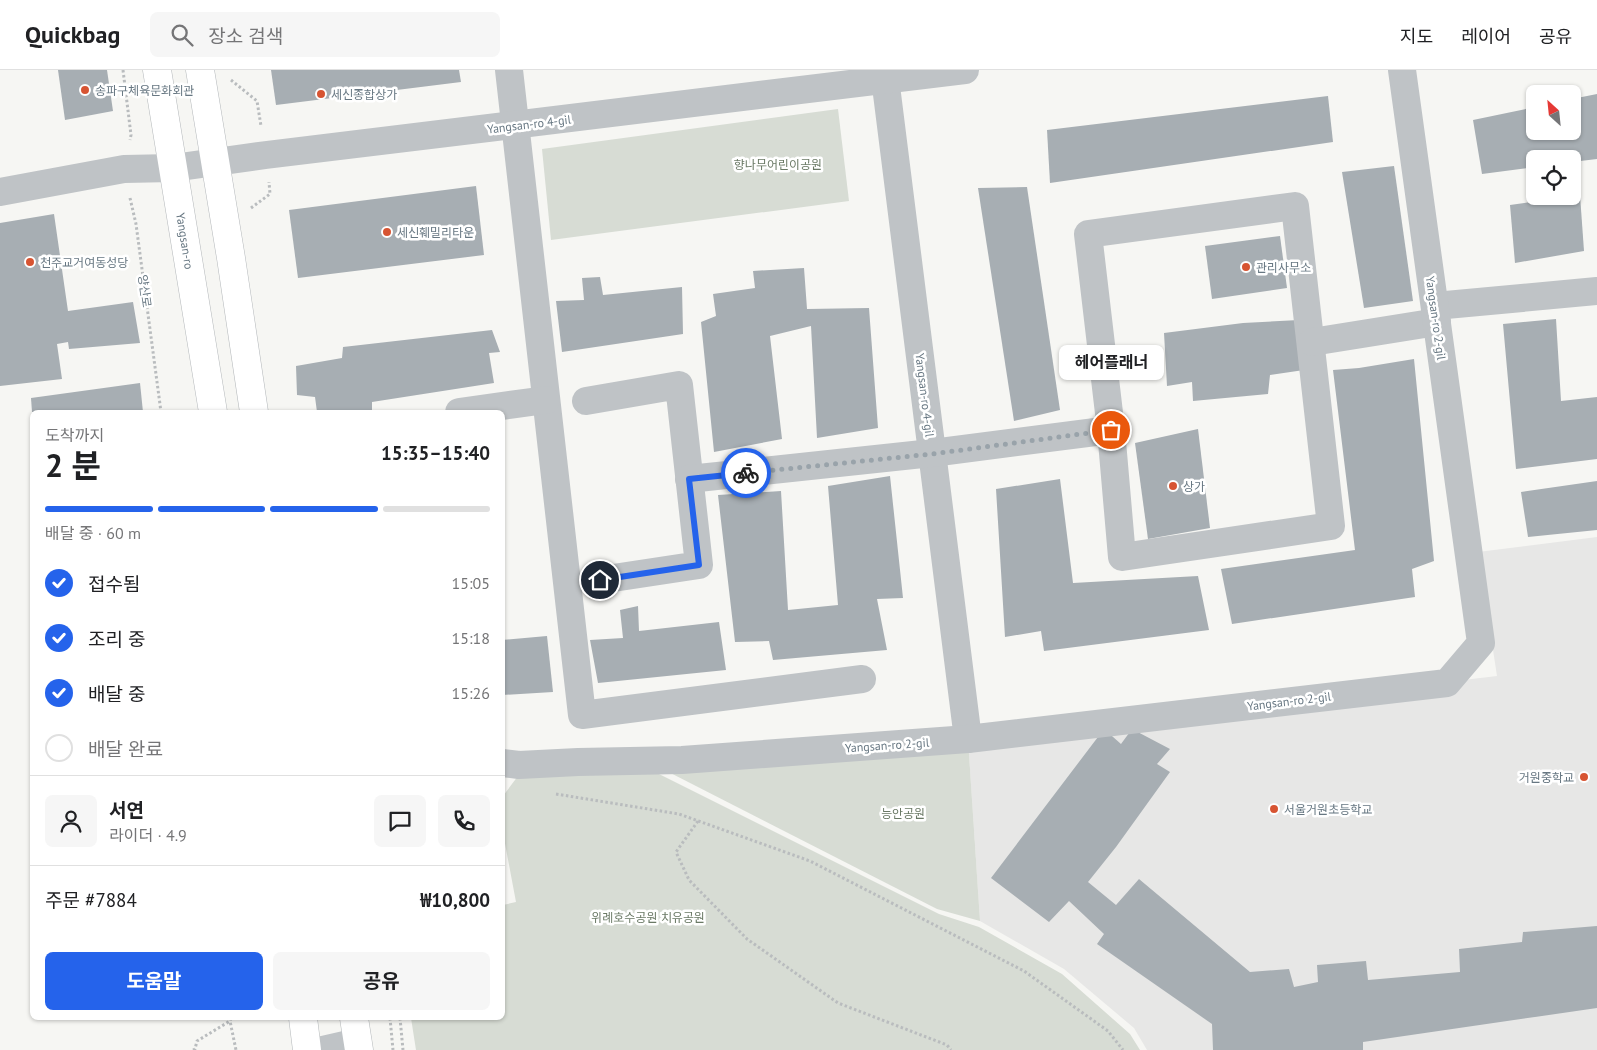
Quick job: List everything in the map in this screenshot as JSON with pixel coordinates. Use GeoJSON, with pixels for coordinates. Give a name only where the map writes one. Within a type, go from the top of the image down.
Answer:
{"type":"FeatureCollection","features":[{"type":"Feature","properties":{"kind":"main road","name":"Yangsan-ro"},"geometry":{"type":"LineString","coordinates":[[157,70],[213,410]]}},
{"type":"Feature","properties":{"kind":"main road"},"geometry":{"type":"LineString","coordinates":[[200,70],[254,410]]}},
{"type":"Feature","properties":{"kind":"main road"},"geometry":{"type":"LineString","coordinates":[[303,1020],[307,1050]]}},
{"type":"Feature","properties":{"kind":"street"},"geometry":{"type":"LineString","coordinates":[[509,70],[582,715],[862,679]]}},
{"type":"Feature","properties":{"kind":"street","name":"Yangsan-ro 4-gil"},"geometry":{"type":"LineString","coordinates":[[173,168],[514,126],[885,75],[965,70]]}},
{"type":"Feature","properties":{"kind":"street","name":"Yangsan-ro 2-gil"},"geometry":{"type":"LineString","coordinates":[[516,764],[682,760],[968,739],[1447,683],[1481,643],[1402,70]]}},
{"type":"Feature","properties":{"kind":"street","name":"Yangsan-ro 4-gil"},"geometry":{"type":"LineString","coordinates":[[885,75],[968,739]]}},
{"type":"Feature","properties":{"kind":"street"},"geometry":{"type":"LineString","coordinates":[[0,192],[124,169],[173,168]]}},
{"type":"Feature","properties":{"kind":"street"},"geometry":{"type":"LineString","coordinates":[[1295,206],[1312,342],[1331,526],[1122,557],[1111,430],[1088,234],[1295,206]]}},
{"type":"Feature","properties":{"kind":"street"},"geometry":{"type":"LineString","coordinates":[[1312,342],[1436,314],[1597,291]]}},
{"type":"Feature","properties":{"kind":"street"},"geometry":{"type":"LineString","coordinates":[[586,401],[679,384],[699,565],[600,580]]}},
{"type":"Feature","properties":{"kind":"street"},"geometry":{"type":"LineString","coordinates":[[473,410],[546,400]]}},
{"type":"Feature","properties":{"kind":"street"},"geometry":{"type":"LineString","coordinates":[[689,479],[932,454],[1111,430]]}},
{"type":"Feature","properties":{"kind":"street"},"geometry":{"type":"LineString","coordinates":[[324,1050],[357,1036]]}},
{"type":"Feature","properties":{"kind":"path","name":"양산로"},"geometry":{"type":"LineString","coordinates":[[123,70],[131,135],[124,169],[136,224],[161,410]]}},
{"type":"Feature","properties":{"kind":"path"},"geometry":{"type":"LineString","coordinates":[[516,764],[550,793],[679,814],[810,861],[1024,971],[1108,1031],[1123,1050]]}},
{"type":"Feature","properties":{"kind":"path"},"geometry":{"type":"LineString","coordinates":[[698,821],[676,852],[689,880],[747,939],[838,1003],[947,1045],[951,1050]]}},
{"type":"Feature","properties":{"kind":"path"},"geometry":{"type":"LineString","coordinates":[[193,1050],[197,1041],[229,1020]]}},
{"type":"Feature","properties":{"kind":"path"},"geometry":{"type":"LineString","coordinates":[[231,1020],[236,1050]]}},
{"type":"Feature","properties":{"kind":"path"},"geometry":{"type":"LineString","coordinates":[[390,1020],[393,1050]]}},
{"type":"Feature","properties":{"kind":"path"},"geometry":{"type":"LineString","coordinates":[[400,1020],[403,1050]]}},
{"type":"Feature","properties":{"kind":"shaded area","name":"서울거원초등학교"},"geometry":{"type":"Polygon","coordinates":[[[1597,537],[1597,1050],[1147,1050],[1134,1028],[1064,969],[980,921],[968,739],[1497,676],[1478,552],[1597,537]]]}},
{"type":"Feature","properties":{"kind":"green space","name":"향나무어린이공원"},"geometry":{"type":"Polygon","coordinates":[[[838,109],[849,201],[551,240],[542,149],[838,109]]]}},
{"type":"Feature","properties":{"kind":"green space","name":"능안공원"},"geometry":{"type":"Polygon","coordinates":[[[968,739],[980,921],[937,909],[647,761],[968,739]]]}},
{"type":"Feature","properties":{"kind":"green space","name":"위례호수공원 치유공원"},"geometry":{"type":"Polygon","coordinates":[[[653,771],[939,914],[979,927],[1062,974],[1130,1034],[1140,1050],[416,1050],[411,1020],[505,1020],[505,905],[516,902],[505,844],[505,793],[521,772],[653,771]]]}},
{"type":"Feature","properties":{"kind":"building","name":"송파구체육문화회관"},"geometry":{"type":"Polygon","coordinates":[[[58,70],[107,70],[113,111],[65,120],[58,70]]]}},
{"type":"Feature","properties":{"kind":"building","name":"세신종합상가"},"geometry":{"type":"Polygon","coordinates":[[[271,70],[459,70],[461,82],[276,105],[271,70]]]}},
{"type":"Feature","properties":{"kind":"building"},"geometry":{"type":"Polygon","coordinates":[[[1597,94],[1597,159],[1581,161],[1581,150],[1526,150],[1526,168],[1482,174],[1473,120],[1526,109],[1526,140],[1581,140],[1581,97],[1597,94]]]}},
{"type":"Feature","properties":{"kind":"building"},"geometry":{"type":"Polygon","coordinates":[[[1328,96],[1333,142],[1050,183],[1047,130],[1328,96]]]}},
{"type":"Feature","properties":{"kind":"building"},"geometry":{"type":"Polygon","coordinates":[[[1394,166],[1413,301],[1364,308],[1342,172],[1394,166]]]}},
{"type":"Feature","properties":{"kind":"building","name":"세신훼밀리타운"},"geometry":{"type":"Polygon","coordinates":[[[476,186],[484,255],[298,278],[289,210],[476,186]]]}},
{"type":"Feature","properties":{"kind":"building"},"geometry":{"type":"Polygon","coordinates":[[[1027,187],[1060,410],[1014,421],[978,188],[1027,187]]]}},
{"type":"Feature","properties":{"kind":"building"},"geometry":{"type":"Polygon","coordinates":[[[1526,203],[1526,205],[1581,205],[1584,251],[1515,263],[1510,205],[1526,203]]]}},
{"type":"Feature","properties":{"kind":"building","name":"천주교거여동성당"},"geometry":{"type":"Polygon","coordinates":[[[54,214],[68,311],[133,302],[140,343],[69,349],[68,342],[57,344],[62,379],[0,386],[0,223],[54,214]]]}},
{"type":"Feature","properties":{"kind":"building","name":"관리사무소"},"geometry":{"type":"Polygon","coordinates":[[[1280,236],[1287,288],[1212,299],[1205,246],[1280,236]]]}},
{"type":"Feature","properties":{"kind":"building"},"geometry":{"type":"Polygon","coordinates":[[[804,268],[807,309],[869,308],[878,428],[817,438],[811,326],[770,336],[782,439],[714,452],[701,322],[716,316],[713,294],[755,288],[753,271],[804,268]]]}},
{"type":"Feature","properties":{"kind":"building"},"geometry":{"type":"Polygon","coordinates":[[[600,277],[603,295],[682,287],[683,334],[562,352],[556,301],[584,300],[582,278],[600,277]]]}},
{"type":"Feature","properties":{"kind":"building"},"geometry":{"type":"Polygon","coordinates":[[[1556,319],[1561,401],[1597,397],[1597,459],[1516,469],[1503,324],[1556,319]]]}},
{"type":"Feature","properties":{"kind":"building"},"geometry":{"type":"Polygon","coordinates":[[[1299,320],[1304,370],[1270,375],[1268,394],[1193,401],[1192,382],[1167,386],[1164,333],[1243,323],[1299,320]]]}},
{"type":"Feature","properties":{"kind":"building"},"geometry":{"type":"Polygon","coordinates":[[[492,330],[500,352],[489,353],[494,383],[372,402],[372,410],[317,410],[315,397],[297,395],[296,366],[342,358],[343,347],[492,330]]]}},
{"type":"Feature","properties":{"kind":"building"},"geometry":{"type":"Polygon","coordinates":[[[1414,359],[1434,561],[1412,569],[1415,597],[1232,624],[1221,569],[1355,550],[1333,370],[1359,368],[1414,359]]]}},
{"type":"Feature","properties":{"kind":"building"},"geometry":{"type":"Polygon","coordinates":[[[140,383],[143,410],[32,410],[31,398],[140,383]]]}},
{"type":"Feature","properties":{"kind":"building","name":"상가"},"geometry":{"type":"Polygon","coordinates":[[[1198,429],[1210,528],[1148,539],[1135,443],[1198,429]]]}},
{"type":"Feature","properties":{"kind":"building"},"geometry":{"type":"Polygon","coordinates":[[[890,476],[903,598],[877,599],[887,650],[773,660],[769,641],[735,642],[718,495],[781,491],[788,610],[838,605],[828,486],[890,476]]]}},
{"type":"Feature","properties":{"kind":"building"},"geometry":{"type":"Polygon","coordinates":[[[1060,479],[1073,583],[1198,576],[1209,630],[1044,651],[1041,631],[1005,637],[996,489],[1060,479]]]}},
{"type":"Feature","properties":{"kind":"building"},"geometry":{"type":"Polygon","coordinates":[[[1597,481],[1597,530],[1528,537],[1521,492],[1597,481]]]}},
{"type":"Feature","properties":{"kind":"building"},"geometry":{"type":"Polygon","coordinates":[[[638,606],[639,631],[719,622],[726,670],[598,683],[590,640],[623,638],[620,610],[638,606]]]}},
{"type":"Feature","properties":{"kind":"building"},"geometry":{"type":"Polygon","coordinates":[[[547,636],[553,692],[505,695],[505,640],[547,636]]]}},
{"type":"Feature","properties":{"kind":"building"},"geometry":{"type":"Polygon","coordinates":[[[1104,729],[1121,744],[1132,729],[1170,749],[1157,764],[1170,772],[1116,847],[1088,882],[1116,905],[1139,879],[1250,972],[1289,969],[1294,987],[1318,982],[1317,965],[1366,961],[1368,980],[1460,972],[1459,949],[1522,942],[1523,932],[1597,926],[1597,1008],[1363,1042],[1363,1050],[1213,1050],[1212,1024],[1097,944],[1104,934],[1069,901],[1049,922],[991,878],[1104,729]]]}},
{"type":"Feature","properties":{"kind":"way so far"},"geometry":{"type":"LineString","coordinates":[[746,473],[932,454],[1111,430]]}},
{"type":"Feature","properties":{"kind":"place","name":"송파구체육문화회관"},"geometry":{"type":"Point","coordinates":[85,90]}},
{"type":"Feature","properties":{"kind":"place","name":"세신종합상가"},"geometry":{"type":"Point","coordinates":[321,94]}},
{"type":"Feature","properties":{"kind":"place","name":"세신훼밀리타운"},"geometry":{"type":"Point","coordinates":[387,232]}},
{"type":"Feature","properties":{"kind":"place","name":"천주교거여동성당"},"geometry":{"type":"Point","coordinates":[30,262]}},
{"type":"Feature","properties":{"kind":"place","name":"관리사무소"},"geometry":{"type":"Point","coordinates":[1246,267]}},
{"type":"Feature","properties":{"kind":"place","name":"헤어플래너"},"geometry":{"type":"Point","coordinates":[1111,430]}},
{"type":"Feature","properties":{"kind":"place","name":"상가"},"geometry":{"type":"Point","coordinates":[1173,486]}},
{"type":"Feature","properties":{"kind":"place","name":"거원중학교"},"geometry":{"type":"Point","coordinates":[1584,777]}},
{"type":"Feature","properties":{"kind":"place","name":"서울거원초등학교"},"geometry":{"type":"Point","coordinates":[1274,809]}},
{"type":"Feature","properties":{"kind":"route"},"geometry":{"type":"LineString","coordinates":[[600,580],[699,565],[689,479],[746,473]]}}]}
